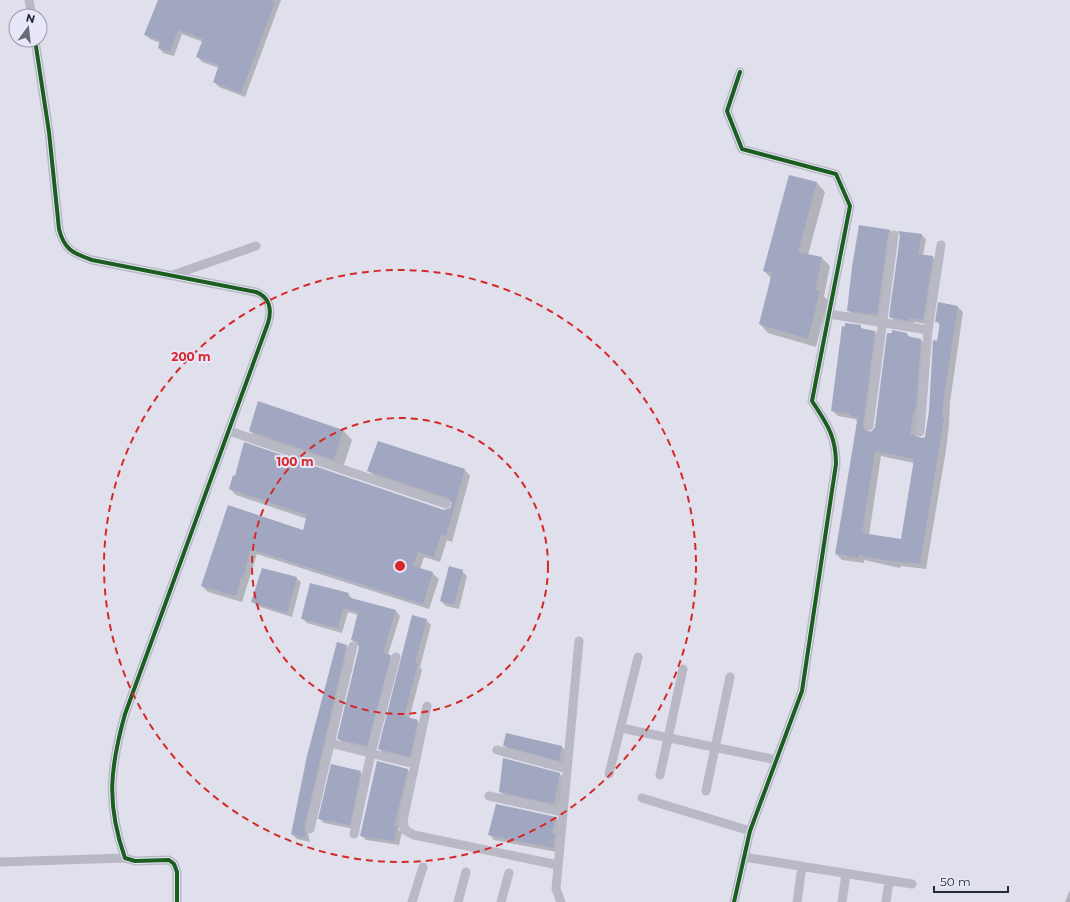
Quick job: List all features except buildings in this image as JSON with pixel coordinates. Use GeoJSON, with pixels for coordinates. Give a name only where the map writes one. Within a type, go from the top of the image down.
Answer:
{"type":"FeatureCollection","features":[{"type":"Feature","properties":{"kind":"street"},"geometry":{"type":"LineString","coordinates":[[36,48],[49,132],[59,229],[61,239],[67,249],[80,256],[256,292],[267,298],[270,308],[268,323],[119,734],[111,790],[116,830],[125,858]]}},
{"type":"Feature","properties":{"kind":"street"},"geometry":{"type":"LineString","coordinates":[[734,902],[750,832],[802,692],[836,464],[836,447],[830,429],[812,402],[850,206],[836,174],[742,149],[727,112],[740,72]]}},
{"type":"Feature","properties":{"kind":"street"},"geometry":{"type":"LineString","coordinates":[[869,426],[884,322],[894,235]]}},
{"type":"Feature","properties":{"kind":"street"},"geometry":{"type":"LineString","coordinates":[[920,432],[928,330],[942,245]]}},
{"type":"Feature","properties":{"kind":"street"},"geometry":{"type":"LineString","coordinates":[[172,275],[256,246]]}},
{"type":"Feature","properties":{"kind":"street"},"geometry":{"type":"LineString","coordinates":[[829,314],[928,330]]}},
{"type":"Feature","properties":{"kind":"street"},"geometry":{"type":"LineString","coordinates":[[229,431],[446,504]]}},
{"type":"Feature","properties":{"kind":"street"},"geometry":{"type":"LineString","coordinates":[[561,902],[556,889],[579,641]]}},
{"type":"Feature","properties":{"kind":"street"},"geometry":{"type":"LineString","coordinates":[[310,829],[353,646]]}},
{"type":"Feature","properties":{"kind":"street"},"geometry":{"type":"LineString","coordinates":[[609,774],[638,657]]}},
{"type":"Feature","properties":{"kind":"street"},"geometry":{"type":"LineString","coordinates":[[354,834],[371,753],[396,658]]}},
{"type":"Feature","properties":{"kind":"street"},"geometry":{"type":"LineString","coordinates":[[660,775],[683,668]]}},
{"type":"Feature","properties":{"kind":"street"},"geometry":{"type":"LineString","coordinates":[[706,791],[730,677]]}},
{"type":"Feature","properties":{"kind":"street"},"geometry":{"type":"LineString","coordinates":[[427,706],[403,821],[405,830],[414,835],[558,865]]}},
{"type":"Feature","properties":{"kind":"street"},"geometry":{"type":"LineString","coordinates":[[621,728],[777,760]]}},
{"type":"Feature","properties":{"kind":"street"},"geometry":{"type":"LineString","coordinates":[[330,743],[414,764]]}},
{"type":"Feature","properties":{"kind":"street"},"geometry":{"type":"LineString","coordinates":[[497,750],[567,769]]}},
{"type":"Feature","properties":{"kind":"street"},"geometry":{"type":"LineString","coordinates":[[489,796],[564,812]]}},
{"type":"Feature","properties":{"kind":"street"},"geometry":{"type":"LineString","coordinates":[[642,798],[750,832]]}},
{"type":"Feature","properties":{"kind":"street"},"geometry":{"type":"LineString","coordinates":[[744,857],[912,884]]}},
{"type":"Feature","properties":{"kind":"street"},"geometry":{"type":"LineString","coordinates":[[0,862],[125,858],[135,861],[169,860],[174,864],[176,872],[177,902]]}},
{"type":"Feature","properties":{"kind":"street"},"geometry":{"type":"LineString","coordinates":[[797,902],[802,866]]}},
{"type":"Feature","properties":{"kind":"street"},"geometry":{"type":"LineString","coordinates":[[412,902],[423,867]]}},
{"type":"Feature","properties":{"kind":"street"},"geometry":{"type":"LineString","coordinates":[[458,902],[466,872]]}},
{"type":"Feature","properties":{"kind":"street"},"geometry":{"type":"LineString","coordinates":[[501,902],[509,873]]}},
{"type":"Feature","properties":{"kind":"street"},"geometry":{"type":"LineString","coordinates":[[842,902],[846,874]]}},
{"type":"Feature","properties":{"kind":"street"},"geometry":{"type":"LineString","coordinates":[[886,902],[889,881]]}},
{"type":"Feature","properties":{"kind":"cycle path"},"geometry":{"type":"LineString","coordinates":[[36,48],[49,132],[59,229],[66,246],[79,255],[92,260],[256,292],[264,297],[269,304],[270,309],[268,323],[125,714],[113,769],[112,786],[115,820],[125,858],[135,861],[169,860],[174,864],[177,872],[177,902]]}},
{"type":"Feature","properties":{"kind":"cycle path"},"geometry":{"type":"LineString","coordinates":[[734,902],[750,831],[802,691],[836,464],[836,454],[830,431],[812,401],[850,206],[836,174],[742,149],[727,111],[740,72]]}}]}
